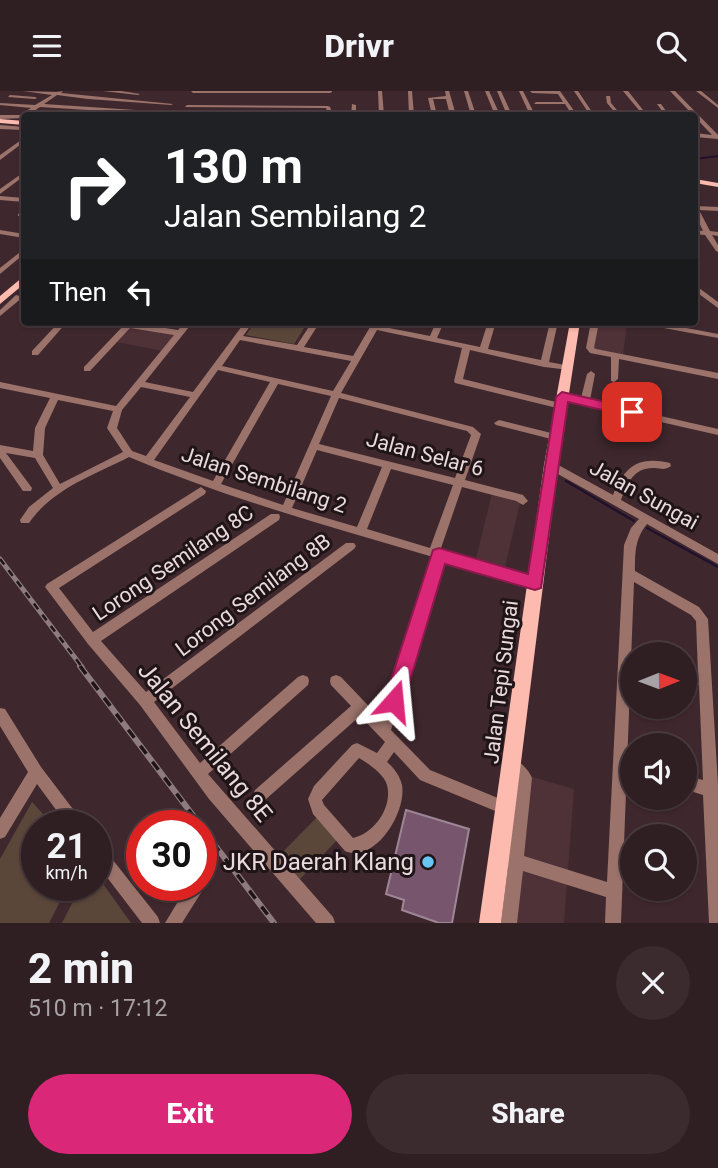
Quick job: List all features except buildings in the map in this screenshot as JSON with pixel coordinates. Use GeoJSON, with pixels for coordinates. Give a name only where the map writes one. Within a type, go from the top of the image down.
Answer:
{"type":"FeatureCollection","features":[{"type":"Feature","properties":{"kind":"main road"},"geometry":{"type":"LineString","coordinates":[[0,119],[21,122]]}},
{"type":"Feature","properties":{"kind":"main road"},"geometry":{"type":"LineString","coordinates":[[698,180],[718,183]]}},
{"type":"Feature","properties":{"kind":"main road"},"geometry":{"type":"LineString","coordinates":[[0,301],[18,289]]}},
{"type":"Feature","properties":{"kind":"main road"},"geometry":{"type":"LineString","coordinates":[[0,312],[18,289]]}},
{"type":"Feature","properties":{"kind":"main road","name":"Jalan Tepi Sungai"},"geometry":{"type":"LineString","coordinates":[[490,923],[551,465],[574,326]]}},
{"type":"Feature","properties":{"kind":"street"},"geometry":{"type":"LineString","coordinates":[[0,103],[18,91]]}},
{"type":"Feature","properties":{"kind":"street"},"geometry":{"type":"LineString","coordinates":[[25,91],[59,92],[89,98],[176,102],[186,107],[241,98]]}},
{"type":"Feature","properties":{"kind":"street"},"geometry":{"type":"LineString","coordinates":[[69,112],[98,91]]}},
{"type":"Feature","properties":{"kind":"street"},"geometry":{"type":"LineString","coordinates":[[104,91],[165,96]]}},
{"type":"Feature","properties":{"kind":"street"},"geometry":{"type":"LineString","coordinates":[[186,107],[193,91],[330,92]]}},
{"type":"Feature","properties":{"kind":"street"},"geometry":{"type":"LineString","coordinates":[[380,91],[382,112]]}},
{"type":"Feature","properties":{"kind":"street"},"geometry":{"type":"LineString","coordinates":[[410,91],[412,112]]}},
{"type":"Feature","properties":{"kind":"street"},"geometry":{"type":"LineString","coordinates":[[466,91],[473,112]]}},
{"type":"Feature","properties":{"kind":"street"},"geometry":{"type":"LineString","coordinates":[[487,91],[497,112]]}},
{"type":"Feature","properties":{"kind":"street"},"geometry":{"type":"LineString","coordinates":[[499,91],[509,112]]}},
{"type":"Feature","properties":{"kind":"street"},"geometry":{"type":"LineString","coordinates":[[521,91],[532,112]]}},
{"type":"Feature","properties":{"kind":"street"},"geometry":{"type":"LineString","coordinates":[[576,91],[590,112]]}},
{"type":"Feature","properties":{"kind":"street"},"geometry":{"type":"LineString","coordinates":[[625,91],[642,112]]}},
{"type":"Feature","properties":{"kind":"street"},"geometry":{"type":"LineString","coordinates":[[673,91],[693,112]]}},
{"type":"Feature","properties":{"kind":"street"},"geometry":{"type":"LineString","coordinates":[[28,112],[59,92]]}},
{"type":"Feature","properties":{"kind":"street"},"geometry":{"type":"LineString","coordinates":[[532,92],[559,92],[570,112]]}},
{"type":"Feature","properties":{"kind":"street"},"geometry":{"type":"LineString","coordinates":[[701,93],[718,95]]}},
{"type":"Feature","properties":{"kind":"street"},"geometry":{"type":"LineString","coordinates":[[701,93],[718,107]]}},
{"type":"Feature","properties":{"kind":"street"},"geometry":{"type":"LineString","coordinates":[[433,112],[430,98],[448,94],[452,112]]}},
{"type":"Feature","properties":{"kind":"street"},"geometry":{"type":"LineString","coordinates":[[10,96],[48,99]]}},
{"type":"Feature","properties":{"kind":"street"},"geometry":{"type":"LineString","coordinates":[[608,97],[616,112]]}},
{"type":"Feature","properties":{"kind":"street"},"geometry":{"type":"LineString","coordinates":[[0,103],[75,108],[186,107],[284,101]]}},
{"type":"Feature","properties":{"kind":"street"},"geometry":{"type":"LineString","coordinates":[[536,103],[566,103]]}},
{"type":"Feature","properties":{"kind":"street"},"geometry":{"type":"LineString","coordinates":[[145,105],[276,112]]}},
{"type":"Feature","properties":{"kind":"street"},"geometry":{"type":"LineString","coordinates":[[354,105],[354,112]]}},
{"type":"Feature","properties":{"kind":"street"},"geometry":{"type":"LineString","coordinates":[[659,105],[665,112]]}},
{"type":"Feature","properties":{"kind":"street"},"geometry":{"type":"LineString","coordinates":[[0,119],[21,117]]}},
{"type":"Feature","properties":{"kind":"street"},"geometry":{"type":"LineString","coordinates":[[698,117],[717,137]]}},
{"type":"Feature","properties":{"kind":"street"},"geometry":{"type":"LineString","coordinates":[[0,127],[21,129]]}},
{"type":"Feature","properties":{"kind":"street"},"geometry":{"type":"LineString","coordinates":[[0,136],[11,128]]}},
{"type":"Feature","properties":{"kind":"street"},"geometry":{"type":"LineString","coordinates":[[698,135],[717,137]]}},
{"type":"Feature","properties":{"kind":"street"},"geometry":{"type":"LineString","coordinates":[[698,136],[709,146]]}},
{"type":"Feature","properties":{"kind":"street"},"geometry":{"type":"LineString","coordinates":[[0,160],[21,145]]}},
{"type":"Feature","properties":{"kind":"street"},"geometry":{"type":"LineString","coordinates":[[0,192],[21,175]]}},
{"type":"Feature","properties":{"kind":"street"},"geometry":{"type":"LineString","coordinates":[[0,198],[21,200]]}},
{"type":"Feature","properties":{"kind":"street"},"geometry":{"type":"LineString","coordinates":[[698,208],[718,209]]}},
{"type":"Feature","properties":{"kind":"street"},"geometry":{"type":"LineString","coordinates":[[698,215],[718,250]]}},
{"type":"Feature","properties":{"kind":"street"},"geometry":{"type":"LineString","coordinates":[[0,232],[21,236]]}},
{"type":"Feature","properties":{"kind":"street"},"geometry":{"type":"LineString","coordinates":[[698,232],[718,234]]}},
{"type":"Feature","properties":{"kind":"street"},"geometry":{"type":"LineString","coordinates":[[0,272],[21,254]]}},
{"type":"Feature","properties":{"kind":"street"},"geometry":{"type":"LineString","coordinates":[[698,289],[718,306]]}},
{"type":"Feature","properties":{"kind":"street"},"geometry":{"type":"LineString","coordinates":[[35,353],[59,326]]}},
{"type":"Feature","properties":{"kind":"street"},"geometry":{"type":"LineString","coordinates":[[87,369],[127,326]]}},
{"type":"Feature","properties":{"kind":"street","name":"Jalan Sembilang 2"},"geometry":{"type":"LineString","coordinates":[[246,326],[147,462],[215,486],[281,514],[361,531],[535,583]]}},
{"type":"Feature","properties":{"kind":"street"},"geometry":{"type":"LineString","coordinates":[[299,348],[313,326]]}},
{"type":"Feature","properties":{"kind":"street"},"geometry":{"type":"LineString","coordinates":[[281,514],[315,446],[336,394],[374,326]]}},
{"type":"Feature","properties":{"kind":"street"},"geometry":{"type":"LineString","coordinates":[[379,326],[567,368]]}},
{"type":"Feature","properties":{"kind":"street"},"geometry":{"type":"LineString","coordinates":[[433,339],[438,326]]}},
{"type":"Feature","properties":{"kind":"street"},"geometry":{"type":"LineString","coordinates":[[484,350],[491,326]]}},
{"type":"Feature","properties":{"kind":"street"},"geometry":{"type":"LineString","coordinates":[[544,363],[553,326]]}},
{"type":"Feature","properties":{"kind":"street"},"geometry":{"type":"LineString","coordinates":[[594,326],[590,348],[593,351],[718,376]]}},
{"type":"Feature","properties":{"kind":"street"},"geometry":{"type":"LineString","coordinates":[[668,326],[718,336]]}},
{"type":"Feature","properties":{"kind":"street"},"geometry":{"type":"LineString","coordinates":[[147,462],[129,453],[112,428],[118,409],[184,327]]}},
{"type":"Feature","properties":{"kind":"street"},"geometry":{"type":"LineString","coordinates":[[238,338],[355,359]]}},
{"type":"Feature","properties":{"kind":"street"},"geometry":{"type":"LineString","coordinates":[[466,347],[458,381],[562,401],[585,402],[718,432]]}},
{"type":"Feature","properties":{"kind":"street"},"geometry":{"type":"LineString","coordinates":[[614,379],[615,355]]}},
{"type":"Feature","properties":{"kind":"street"},"geometry":{"type":"LineString","coordinates":[[216,367],[336,394],[470,429],[476,434],[436,554],[389,737],[378,763]]}},
{"type":"Feature","properties":{"kind":"street"},"geometry":{"type":"LineString","coordinates":[[585,402],[591,374]]}},
{"type":"Feature","properties":{"kind":"street"},"geometry":{"type":"LineString","coordinates":[[215,486],[275,381]]}},
{"type":"Feature","properties":{"kind":"street"},"geometry":{"type":"LineString","coordinates":[[140,384],[195,395]]}},
{"type":"Feature","properties":{"kind":"street"},"geometry":{"type":"LineString","coordinates":[[0,385],[118,409]]}},
{"type":"Feature","properties":{"kind":"street"},"geometry":{"type":"LineString","coordinates":[[55,397],[40,428],[37,455],[60,490]]}},
{"type":"Feature","properties":{"kind":"street"},"geometry":{"type":"LineString","coordinates":[[499,423],[555,437]]}},
{"type":"Feature","properties":{"kind":"street","name":"Jalan Selar 6"},"geometry":{"type":"LineString","coordinates":[[315,446],[523,501]]}},
{"type":"Feature","properties":{"kind":"street"},"geometry":{"type":"LineString","coordinates":[[0,450],[37,455]]}},
{"type":"Feature","properties":{"kind":"street"},"geometry":{"type":"LineString","coordinates":[[0,450],[27,488]]}},
{"type":"Feature","properties":{"kind":"street"},"geometry":{"type":"LineString","coordinates":[[24,520],[33,507],[129,453]]}},
{"type":"Feature","properties":{"kind":"street"},"geometry":{"type":"LineString","coordinates":[[361,531],[388,464]]}},
{"type":"Feature","properties":{"kind":"street"},"geometry":{"type":"LineString","coordinates":[[615,502],[624,478],[631,471],[647,464],[666,466]]}},
{"type":"Feature","properties":{"kind":"street","name":"Jalan Sungai"},"geometry":{"type":"LineString","coordinates":[[551,465],[718,559]]}},
{"type":"Feature","properties":{"kind":"street","name":"Jalan Semilang 8E"},"geometry":{"type":"LineString","coordinates":[[201,491],[51,587],[145,701],[198,773],[327,923]]}},
{"type":"Feature","properties":{"kind":"street","name":"Lorong Semilang 8C"},"geometry":{"type":"LineString","coordinates":[[92,640],[281,514]]}},
{"type":"Feature","properties":{"kind":"street"},"geometry":{"type":"LineString","coordinates":[[629,642],[630,545],[635,531],[645,519]]}},
{"type":"Feature","properties":{"kind":"street","name":"Lorong Semilang 8B"},"geometry":{"type":"LineString","coordinates":[[145,701],[350,546]]}},
{"type":"Feature","properties":{"kind":"street"},"geometry":{"type":"LineString","coordinates":[[629,573],[699,615],[714,791],[717,923]]}},
{"type":"Feature","properties":{"kind":"street"},"geometry":{"type":"LineString","coordinates":[[697,679],[705,681]]}},
{"type":"Feature","properties":{"kind":"street"},"geometry":{"type":"LineString","coordinates":[[198,773],[303,681]]}},
{"type":"Feature","properties":{"kind":"street"},"geometry":{"type":"LineString","coordinates":[[336,681],[425,775],[505,808]]}},
{"type":"Feature","properties":{"kind":"street"},"geometry":{"type":"LineString","coordinates":[[260,795],[360,707]]}},
{"type":"Feature","properties":{"kind":"street"},"geometry":{"type":"LineString","coordinates":[[0,714],[36,772],[65,810]]}},
{"type":"Feature","properties":{"kind":"street"},"geometry":{"type":"LineString","coordinates":[[357,750],[378,763],[392,778],[395,788],[390,812],[379,832],[367,843],[350,846],[318,809],[315,799],[319,791],[357,750]]}},
{"type":"Feature","properties":{"kind":"street"},"geometry":{"type":"LineString","coordinates":[[509,923],[525,778],[512,765]]}},
{"type":"Feature","properties":{"kind":"street"},"geometry":{"type":"LineString","coordinates":[[0,832],[36,772]]}},
{"type":"Feature","properties":{"kind":"street"},"geometry":{"type":"LineString","coordinates":[[697,786],[714,791]]}},
{"type":"Feature","properties":{"kind":"street"},"geometry":{"type":"LineString","coordinates":[[613,923],[622,810]]}},
{"type":"Feature","properties":{"kind":"street"},"geometry":{"type":"LineString","coordinates":[[499,854],[614,892]]}},
{"type":"Feature","properties":{"kind":"street"},"geometry":{"type":"LineString","coordinates":[[112,872],[152,923]]}},
{"type":"Feature","properties":{"kind":"street"},"geometry":{"type":"LineString","coordinates":[[173,923],[187,901]]}},
{"type":"Feature","properties":{"kind":"shaded area"},"geometry":{"type":"Polygon","coordinates":[[[129,326],[176,334],[163,351],[116,342],[129,326]]]}},
{"type":"Feature","properties":{"kind":"shaded area"},"geometry":{"type":"Polygon","coordinates":[[[252,326],[305,326],[294,344],[246,335],[252,326]]]}},
{"type":"Feature","properties":{"kind":"shaded area"},"geometry":{"type":"Polygon","coordinates":[[[596,326],[627,326],[623,356],[592,349],[596,326]]]}},
{"type":"Feature","properties":{"kind":"shaded area"},"geometry":{"type":"Polygon","coordinates":[[[492,493],[520,503],[504,571],[475,563],[492,493]]]}},
{"type":"Feature","properties":{"kind":"shaded area"},"geometry":{"type":"Polygon","coordinates":[[[529,776],[574,789],[564,923],[514,923],[529,776]]]}},
{"type":"Feature","properties":{"kind":"shaded area"},"geometry":{"type":"Polygon","coordinates":[[[32,802],[39,810],[28,810],[32,802]]]}},
{"type":"Feature","properties":{"kind":"shaded area"},"geometry":{"type":"Polygon","coordinates":[[[319,815],[339,838],[300,879],[280,855],[319,815]]]}},
{"type":"Feature","properties":{"kind":"shaded area"},"geometry":{"type":"Polygon","coordinates":[[[21,822],[21,901],[60,901],[49,923],[0,923],[0,859],[21,822]]]}},
{"type":"Feature","properties":{"kind":"shaded area"},"geometry":{"type":"Polygon","coordinates":[[[112,896],[131,923],[62,923],[73,901],[112,901],[112,896]]]}},
{"type":"Feature","properties":{"kind":"waterway"},"geometry":{"type":"LineString","coordinates":[[698,159],[718,156]]}},
{"type":"Feature","properties":{"kind":"waterway"},"geometry":{"type":"LineString","coordinates":[[566,481],[634,521]]}},
{"type":"Feature","properties":{"kind":"waterway"},"geometry":{"type":"LineString","coordinates":[[647,528],[718,567]]}},
{"type":"Feature","properties":{"kind":"railway"},"geometry":{"type":"LineString","coordinates":[[0,559],[82,667]]}},
{"type":"Feature","properties":{"kind":"railway"},"geometry":{"type":"LineString","coordinates":[[80,666],[189,810]]}},
{"type":"Feature","properties":{"kind":"railway"},"geometry":{"type":"LineString","coordinates":[[217,848],[274,923]]}},
{"type":"Feature","properties":{"kind":"place","name":"JKR Daerah Klang"},"geometry":{"type":"Point","coordinates":[428,862]}},
{"type":"Feature","properties":{"kind":"route"},"geometry":{"type":"LineString","coordinates":[[394,701],[439,555],[535,583],[562,397],[632,412]]}}]}
